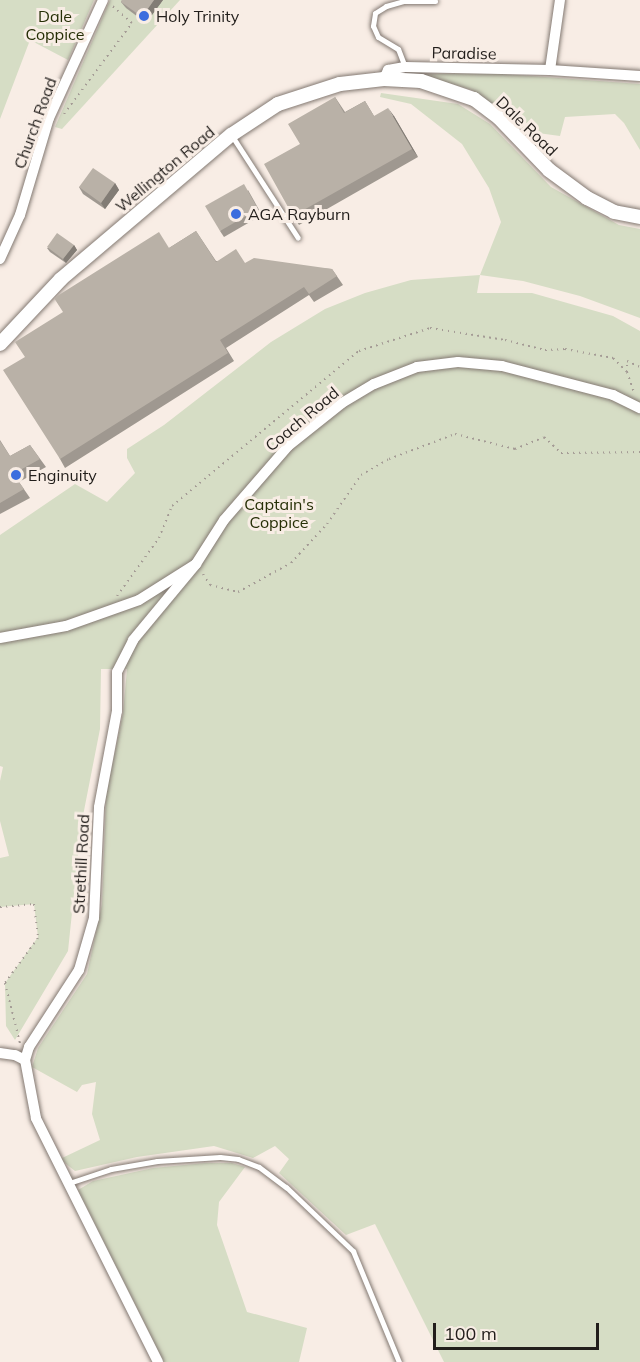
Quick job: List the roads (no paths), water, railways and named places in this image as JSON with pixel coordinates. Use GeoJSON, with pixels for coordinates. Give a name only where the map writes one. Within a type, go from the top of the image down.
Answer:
{"type":"FeatureCollection","features":[{"type":"Feature","properties":{"kind":"street","name":"Church Road"},"geometry":{"type":"LineString","coordinates":[[0,258],[20,215],[46,126],[102,0]]}},
{"type":"Feature","properties":{"kind":"street"},"geometry":{"type":"LineString","coordinates":[[550,70],[560,0]]}},
{"type":"Feature","properties":{"kind":"street"},"geometry":{"type":"LineString","coordinates":[[384,79],[388,70],[405,67]]}},
{"type":"Feature","properties":{"kind":"street","name":"Paradise"},"geometry":{"type":"LineString","coordinates":[[405,67],[550,70],[640,76]]}},
{"type":"Feature","properties":{"kind":"street","name":"Wellington Road"},"geometry":{"type":"LineString","coordinates":[[0,344],[62,279],[231,135],[266,111],[294,98],[340,84],[384,79]]}},
{"type":"Feature","properties":{"kind":"street","name":"Dale Road"},"geometry":{"type":"LineString","coordinates":[[384,79],[421,81],[474,99],[499,118],[549,170],[587,198],[614,212],[640,218]]}},
{"type":"Feature","properties":{"kind":"street","name":"Coach Road"},"geometry":{"type":"LineString","coordinates":[[0,638],[66,626],[139,600],[196,564],[224,520],[288,446],[342,403],[375,384],[417,367],[458,362],[502,366],[613,395],[637,406]]}},
{"type":"Feature","properties":{"kind":"street","name":"Strethill Road"},"geometry":{"type":"LineString","coordinates":[[25,1060],[28,1047],[79,970],[94,918],[98,816],[117,711],[117,672],[133,640],[196,564]]}},
{"type":"Feature","properties":{"kind":"street"},"geometry":{"type":"LineString","coordinates":[[0,1053],[15,1054],[25,1060],[36,1118],[158,1362]]}},
{"type":"Feature","properties":{"kind":"lane"},"geometry":{"type":"LineString","coordinates":[[405,67],[398,49],[378,37],[373,26],[375,13],[386,6],[403,2],[435,1]]}},
{"type":"Feature","properties":{"kind":"lane"},"geometry":{"type":"LineString","coordinates":[[231,135],[298,238]]}},
{"type":"Feature","properties":{"kind":"lane"},"geometry":{"type":"LineString","coordinates":[[69,1183],[111,1169],[157,1161],[220,1157],[238,1159],[259,1167],[286,1187],[353,1251],[399,1362]]}},
{"type":"Feature","properties":{"kind":"place","name":"Holy Trinity"},"geometry":{"type":"Point","coordinates":[144,16]}},
{"type":"Feature","properties":{"kind":"place","name":"AGA Rayburn"},"geometry":{"type":"Point","coordinates":[236,214]}},
{"type":"Feature","properties":{"kind":"place","name":"Enginuity"},"geometry":{"type":"Point","coordinates":[16,475]}},
{"type":"Feature","properties":{"kind":"park label","name":"Dale Coppice"},"geometry":{"type":"Point","coordinates":[55,25]}},
{"type":"Feature","properties":{"kind":"park label","name":"Captain's Coppice"},"geometry":{"type":"Point","coordinates":[279,513]}}]}
